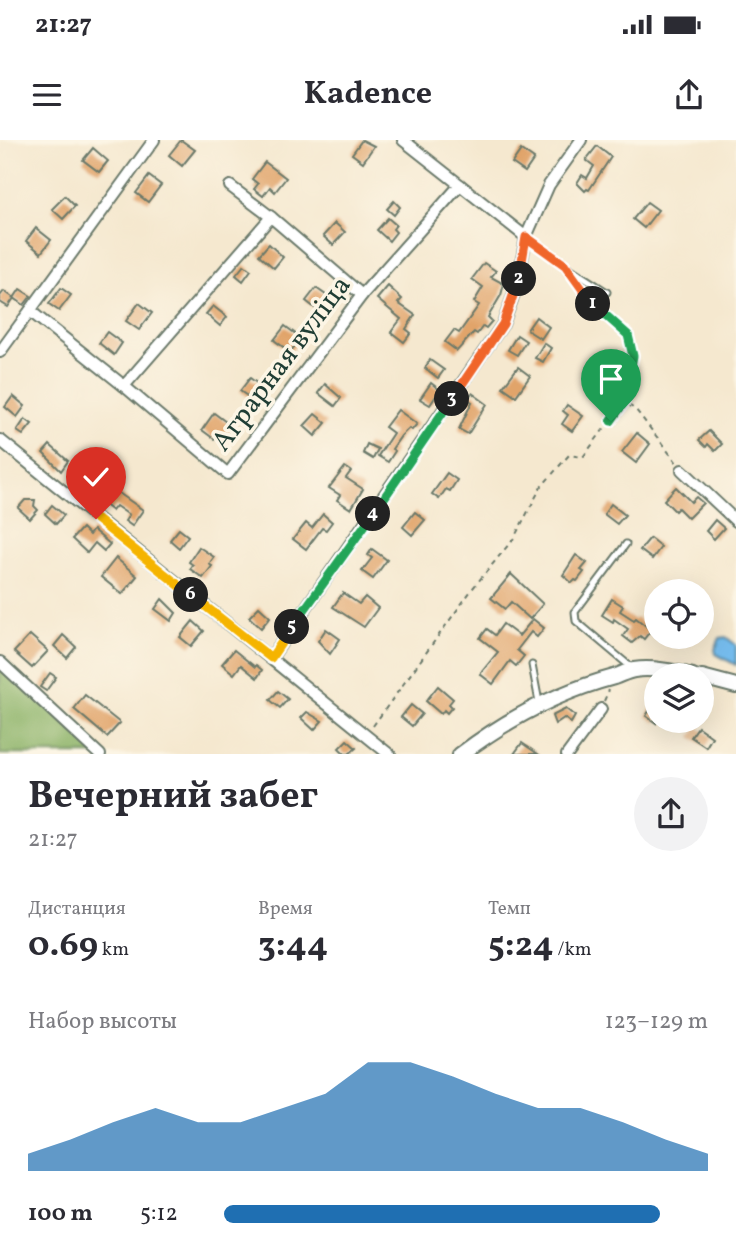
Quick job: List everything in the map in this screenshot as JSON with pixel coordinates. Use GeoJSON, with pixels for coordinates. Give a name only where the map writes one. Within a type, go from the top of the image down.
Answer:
{"type":"FeatureCollection","features":[{"type":"Feature","properties":{"kind":"main road"},"geometry":{"type":"LineString","coordinates":[[460,754],[540,705],[591,682],[634,670],[644,670]]}},
{"type":"Feature","properties":{"kind":"main road"},"geometry":{"type":"LineString","coordinates":[[714,680],[736,686]]}},
{"type":"Feature","properties":{"kind":"street"},"geometry":{"type":"LineString","coordinates":[[0,352],[154,140]]}},
{"type":"Feature","properties":{"kind":"street"},"geometry":{"type":"LineString","coordinates":[[403,140],[526,237]]}},
{"type":"Feature","properties":{"kind":"street"},"geometry":{"type":"LineString","coordinates":[[271,658],[503,324],[518,284],[526,237],[548,185],[582,140]]}},
{"type":"Feature","properties":{"kind":"street","name":"Аграрная вуліца"},"geometry":{"type":"LineString","coordinates":[[30,312],[124,386],[228,474],[362,295],[460,185]]}},
{"type":"Feature","properties":{"kind":"street"},"geometry":{"type":"LineString","coordinates":[[230,186],[271,217],[362,295]]}},
{"type":"Feature","properties":{"kind":"street"},"geometry":{"type":"LineString","coordinates":[[124,386],[271,217]]}},
{"type":"Feature","properties":{"kind":"street"},"geometry":{"type":"LineString","coordinates":[[0,440],[390,754]]}},
{"type":"Feature","properties":{"kind":"street"},"geometry":{"type":"LineString","coordinates":[[682,470],[736,521]]}},
{"type":"Feature","properties":{"kind":"street"},"geometry":{"type":"LineString","coordinates":[[0,662],[100,754]]}},
{"type":"Feature","properties":{"kind":"street"},"geometry":{"type":"LineString","coordinates":[[566,754],[601,709]]}},
{"type":"Feature","properties":{"kind":"lane"},"geometry":{"type":"LineString","coordinates":[[526,237],[607,292]]}},
{"type":"Feature","properties":{"kind":"lane"},"geometry":{"type":"LineString","coordinates":[[626,544],[575,612],[576,621],[634,670]]}},
{"type":"Feature","properties":{"kind":"lane"},"geometry":{"type":"LineString","coordinates":[[532,665],[540,705]]}},
{"type":"Feature","properties":{"kind":"path"},"geometry":{"type":"LineString","coordinates":[[366,736],[473,588],[514,538],[541,487],[569,455],[583,457],[624,402],[633,356],[628,335],[589,301],[565,265]]}},
{"type":"Feature","properties":{"kind":"path"},"geometry":{"type":"LineString","coordinates":[[624,402],[635,410],[682,470]]}},
{"type":"Feature","properties":{"kind":"path"},"geometry":{"type":"LineString","coordinates":[[601,709],[615,677]]}},
{"type":"Feature","properties":{"kind":"green space"},"geometry":{"type":"Polygon","coordinates":[[[0,661],[96,754],[0,754],[0,661]]]}},
{"type":"Feature","properties":{"kind":"water"},"geometry":{"type":"Polygon","coordinates":[[[726,637],[736,645],[736,665],[716,654],[715,649],[720,638],[726,637]]]}},
{"type":"Feature","properties":{"kind":"building"},"geometry":{"type":"Polygon","coordinates":[[[181,140],[195,150],[182,166],[169,155],[181,140]]]}},
{"type":"Feature","properties":{"kind":"building"},"geometry":{"type":"Polygon","coordinates":[[[362,140],[374,146],[363,162],[352,154],[362,140]]]}},
{"type":"Feature","properties":{"kind":"building"},"geometry":{"type":"Polygon","coordinates":[[[597,146],[611,157],[589,190],[585,191],[577,183],[582,175],[587,178],[594,166],[586,160],[597,146]]]}},
{"type":"Feature","properties":{"kind":"building"},"geometry":{"type":"Polygon","coordinates":[[[93,148],[108,161],[99,172],[83,160],[93,148]]]}},
{"type":"Feature","properties":{"kind":"building"},"geometry":{"type":"Polygon","coordinates":[[[521,150],[534,159],[525,172],[512,163],[521,150]]]}},
{"type":"Feature","properties":{"kind":"building"},"geometry":{"type":"Polygon","coordinates":[[[265,162],[286,178],[275,192],[270,187],[263,196],[254,189],[258,184],[252,179],[265,162]]]}},
{"type":"Feature","properties":{"kind":"building"},"geometry":{"type":"Polygon","coordinates":[[[149,176],[161,185],[148,202],[136,193],[149,176]]]}},
{"type":"Feature","properties":{"kind":"building"},"geometry":{"type":"Polygon","coordinates":[[[65,196],[75,206],[63,219],[52,209],[65,196]]]}},
{"type":"Feature","properties":{"kind":"building"},"geometry":{"type":"Polygon","coordinates":[[[394,201],[400,207],[394,215],[387,209],[394,201]]]}},
{"type":"Feature","properties":{"kind":"building"},"geometry":{"type":"Polygon","coordinates":[[[647,202],[658,210],[644,228],[633,219],[647,202]]]}},
{"type":"Feature","properties":{"kind":"building"},"geometry":{"type":"Polygon","coordinates":[[[388,218],[396,225],[393,229],[396,232],[389,241],[377,230],[388,218]]]}},
{"type":"Feature","properties":{"kind":"building"},"geometry":{"type":"Polygon","coordinates":[[[335,223],[345,232],[333,245],[323,236],[335,223]]]}},
{"type":"Feature","properties":{"kind":"building"},"geometry":{"type":"Polygon","coordinates":[[[36,228],[51,240],[41,253],[26,241],[36,228]]]}},
{"type":"Feature","properties":{"kind":"building"},"geometry":{"type":"Polygon","coordinates":[[[269,244],[283,257],[274,268],[259,255],[269,244]]]}},
{"type":"Feature","properties":{"kind":"building"},"geometry":{"type":"Polygon","coordinates":[[[484,263],[496,271],[491,277],[504,284],[501,295],[488,317],[492,321],[486,328],[483,326],[477,334],[474,332],[457,351],[445,342],[454,330],[459,333],[479,305],[474,302],[483,287],[472,279],[484,263]]]}},
{"type":"Feature","properties":{"kind":"building"},"geometry":{"type":"Polygon","coordinates":[[[244,265],[251,270],[243,281],[236,275],[244,265]]]}},
{"type":"Feature","properties":{"kind":"building"},"geometry":{"type":"Polygon","coordinates":[[[388,286],[402,299],[398,303],[415,315],[406,329],[411,333],[404,342],[391,332],[401,319],[377,299],[388,286]]]}},
{"type":"Feature","properties":{"kind":"building"},"geometry":{"type":"Polygon","coordinates":[[[61,288],[71,295],[59,311],[49,304],[61,288]]]}},
{"type":"Feature","properties":{"kind":"building"},"geometry":{"type":"Polygon","coordinates":[[[316,288],[330,298],[320,312],[306,301],[316,288]]]}},
{"type":"Feature","properties":{"kind":"building"},"geometry":{"type":"Polygon","coordinates":[[[20,289],[31,296],[24,305],[14,298],[20,289]]]}},
{"type":"Feature","properties":{"kind":"building"},"geometry":{"type":"Polygon","coordinates":[[[4,291],[14,298],[8,307],[0,302],[4,291]]]}},
{"type":"Feature","properties":{"kind":"building"},"geometry":{"type":"Polygon","coordinates":[[[139,303],[152,313],[139,330],[126,321],[139,303]]]}},
{"type":"Feature","properties":{"kind":"building"},"geometry":{"type":"Polygon","coordinates":[[[213,306],[227,317],[220,326],[206,314],[213,306]]]}},
{"type":"Feature","properties":{"kind":"building"},"geometry":{"type":"Polygon","coordinates":[[[536,317],[549,327],[541,339],[527,330],[536,317]]]}},
{"type":"Feature","properties":{"kind":"building"},"geometry":{"type":"Polygon","coordinates":[[[285,326],[301,338],[290,352],[274,340],[285,326]]]}},
{"type":"Feature","properties":{"kind":"building"},"geometry":{"type":"Polygon","coordinates":[[[107,332],[122,343],[114,355],[99,343],[107,332]]]}},
{"type":"Feature","properties":{"kind":"building"},"geometry":{"type":"Polygon","coordinates":[[[517,335],[526,341],[517,355],[508,350],[517,335]]]}},
{"type":"Feature","properties":{"kind":"building"},"geometry":{"type":"Polygon","coordinates":[[[544,343],[551,348],[543,362],[535,358],[544,343]]]}},
{"type":"Feature","properties":{"kind":"building"},"geometry":{"type":"Polygon","coordinates":[[[430,360],[444,370],[438,378],[425,368],[430,360]]]}},
{"type":"Feature","properties":{"kind":"building"},"geometry":{"type":"Polygon","coordinates":[[[518,367],[530,376],[516,396],[503,387],[518,367]]]}},
{"type":"Feature","properties":{"kind":"building"},"geometry":{"type":"Polygon","coordinates":[[[250,378],[262,387],[260,390],[263,392],[257,400],[240,391],[250,378]]]}},
{"type":"Feature","properties":{"kind":"building"},"geometry":{"type":"Polygon","coordinates":[[[431,383],[440,390],[430,405],[420,399],[431,383]]]}},
{"type":"Feature","properties":{"kind":"building"},"geometry":{"type":"Polygon","coordinates":[[[325,384],[341,398],[335,406],[318,393],[325,384]]]}},
{"type":"Feature","properties":{"kind":"building"},"geometry":{"type":"Polygon","coordinates":[[[472,393],[487,404],[468,434],[459,429],[472,402],[467,399],[472,393]]]}},
{"type":"Feature","properties":{"kind":"building"},"geometry":{"type":"Polygon","coordinates":[[[13,396],[25,406],[17,417],[5,407],[13,396]]]}},
{"type":"Feature","properties":{"kind":"building"},"geometry":{"type":"Polygon","coordinates":[[[567,405],[583,416],[572,431],[562,424],[568,415],[563,411],[567,405]]]}},
{"type":"Feature","properties":{"kind":"building"},"geometry":{"type":"Polygon","coordinates":[[[398,410],[417,424],[401,436],[392,449],[395,451],[388,462],[378,456],[393,433],[385,427],[398,410]]]}},
{"type":"Feature","properties":{"kind":"building"},"geometry":{"type":"Polygon","coordinates":[[[214,413],[234,428],[226,439],[219,433],[214,439],[202,430],[214,413]]]}},
{"type":"Feature","properties":{"kind":"building"},"geometry":{"type":"Polygon","coordinates":[[[315,414],[326,423],[315,436],[304,426],[315,414]]]}},
{"type":"Feature","properties":{"kind":"building"},"geometry":{"type":"Polygon","coordinates":[[[25,419],[32,424],[23,435],[17,431],[25,419]]]}},
{"type":"Feature","properties":{"kind":"building"},"geometry":{"type":"Polygon","coordinates":[[[709,431],[722,444],[715,451],[699,440],[709,431]]]}},
{"type":"Feature","properties":{"kind":"building"},"geometry":{"type":"Polygon","coordinates":[[[637,433],[650,444],[636,463],[622,452],[637,433]]]}},
{"type":"Feature","properties":{"kind":"building"},"geometry":{"type":"Polygon","coordinates":[[[367,444],[378,449],[373,459],[363,453],[367,444]]]}},
{"type":"Feature","properties":{"kind":"building"},"geometry":{"type":"Polygon","coordinates":[[[50,445],[68,461],[61,471],[43,453],[50,445]]]}},
{"type":"Feature","properties":{"kind":"building"},"geometry":{"type":"Polygon","coordinates":[[[345,467],[351,471],[346,478],[363,489],[351,509],[337,500],[340,495],[329,488],[345,467]]]}},
{"type":"Feature","properties":{"kind":"building"},"geometry":{"type":"Polygon","coordinates":[[[83,468],[143,510],[132,526],[125,521],[129,515],[116,506],[112,511],[96,498],[99,495],[76,477],[83,468]]]}},
{"type":"Feature","properties":{"kind":"building"},"geometry":{"type":"Polygon","coordinates":[[[447,473],[457,480],[450,491],[446,489],[439,499],[432,494],[447,473]]]}},
{"type":"Feature","properties":{"kind":"building"},"geometry":{"type":"Polygon","coordinates":[[[676,487],[691,502],[696,497],[703,503],[688,518],[678,508],[675,511],[664,500],[676,487]]]}},
{"type":"Feature","properties":{"kind":"building"},"geometry":{"type":"Polygon","coordinates":[[[25,500],[35,500],[34,506],[38,510],[30,519],[18,508],[25,500]]]}},
{"type":"Feature","properties":{"kind":"building"},"geometry":{"type":"Polygon","coordinates":[[[611,504],[625,515],[617,524],[604,514],[611,504]]]}},
{"type":"Feature","properties":{"kind":"building"},"geometry":{"type":"Polygon","coordinates":[[[52,505],[64,515],[56,524],[45,514],[52,505]]]}},
{"type":"Feature","properties":{"kind":"building"},"geometry":{"type":"Polygon","coordinates":[[[415,512],[425,520],[412,535],[403,527],[415,512]]]}},
{"type":"Feature","properties":{"kind":"building"},"geometry":{"type":"Polygon","coordinates":[[[323,514],[332,522],[326,530],[322,528],[306,549],[293,539],[306,523],[312,528],[323,514]]]}},
{"type":"Feature","properties":{"kind":"building"},"geometry":{"type":"Polygon","coordinates":[[[715,520],[724,528],[714,539],[706,531],[715,520]]]}},
{"type":"Feature","properties":{"kind":"building"},"geometry":{"type":"Polygon","coordinates":[[[82,528],[89,535],[93,530],[110,544],[104,551],[95,543],[87,553],[72,539],[82,528]]]}},
{"type":"Feature","properties":{"kind":"building"},"geometry":{"type":"Polygon","coordinates":[[[179,529],[188,536],[179,548],[170,540],[179,529]]]}},
{"type":"Feature","properties":{"kind":"building"},"geometry":{"type":"Polygon","coordinates":[[[650,538],[661,547],[652,559],[640,550],[650,538]]]}},
{"type":"Feature","properties":{"kind":"building"},"geometry":{"type":"Polygon","coordinates":[[[199,547],[214,557],[209,564],[212,566],[203,578],[190,569],[193,565],[189,562],[199,547]]]}},
{"type":"Feature","properties":{"kind":"building"},"geometry":{"type":"Polygon","coordinates":[[[372,549],[387,560],[373,579],[362,571],[372,558],[368,555],[372,549]]]}},
{"type":"Feature","properties":{"kind":"building"},"geometry":{"type":"Polygon","coordinates":[[[576,555],[587,563],[581,570],[584,572],[572,583],[563,575],[576,555]]]}},
{"type":"Feature","properties":{"kind":"building"},"geometry":{"type":"Polygon","coordinates":[[[116,558],[137,576],[122,594],[101,577],[116,558]]]}},
{"type":"Feature","properties":{"kind":"building"},"geometry":{"type":"Polygon","coordinates":[[[511,574],[543,604],[530,619],[511,602],[505,609],[491,598],[511,574]]]}},
{"type":"Feature","properties":{"kind":"building"},"geometry":{"type":"Polygon","coordinates":[[[343,593],[359,604],[365,597],[378,608],[364,627],[333,607],[343,593]]]}},
{"type":"Feature","properties":{"kind":"building"},"geometry":{"type":"Polygon","coordinates":[[[162,599],[176,613],[171,621],[155,609],[162,599]]]}},
{"type":"Feature","properties":{"kind":"building"},"geometry":{"type":"Polygon","coordinates":[[[612,599],[623,606],[620,611],[644,624],[644,639],[640,636],[632,643],[623,636],[628,629],[614,619],[613,622],[602,615],[612,599]]]}},
{"type":"Feature","properties":{"kind":"building"},"geometry":{"type":"Polygon","coordinates":[[[259,607],[270,617],[261,628],[249,617],[259,607]]]}},
{"type":"Feature","properties":{"kind":"building"},"geometry":{"type":"Polygon","coordinates":[[[533,619],[544,628],[537,637],[531,632],[517,650],[524,656],[516,666],[510,661],[493,684],[480,674],[498,652],[480,638],[487,629],[495,635],[503,624],[519,636],[533,619]]]}},
{"type":"Feature","properties":{"kind":"building"},"geometry":{"type":"Polygon","coordinates":[[[193,621],[204,631],[191,646],[180,637],[193,621]]]}},
{"type":"Feature","properties":{"kind":"building"},"geometry":{"type":"Polygon","coordinates":[[[326,629],[340,639],[330,654],[318,641],[326,629]]]}},
{"type":"Feature","properties":{"kind":"building"},"geometry":{"type":"Polygon","coordinates":[[[30,635],[48,651],[32,668],[14,652],[30,635]]]}},
{"type":"Feature","properties":{"kind":"building"},"geometry":{"type":"Polygon","coordinates":[[[63,635],[76,647],[67,658],[54,646],[63,635]]]}},
{"type":"Feature","properties":{"kind":"building"},"geometry":{"type":"Polygon","coordinates":[[[234,650],[262,670],[257,678],[241,665],[234,674],[222,664],[234,650]]]}},
{"type":"Feature","properties":{"kind":"building"},"geometry":{"type":"Polygon","coordinates":[[[50,673],[56,677],[46,691],[40,687],[50,673]]]}},
{"type":"Feature","properties":{"kind":"building"},"geometry":{"type":"Polygon","coordinates":[[[438,686],[453,699],[449,704],[452,707],[447,713],[444,710],[441,714],[426,701],[438,686]]]}},
{"type":"Feature","properties":{"kind":"building"},"geometry":{"type":"Polygon","coordinates":[[[278,691],[288,699],[280,708],[270,700],[278,691]]]}},
{"type":"Feature","properties":{"kind":"building"},"geometry":{"type":"Polygon","coordinates":[[[85,695],[120,723],[107,737],[74,709],[85,695]]]}},
{"type":"Feature","properties":{"kind":"building"},"geometry":{"type":"Polygon","coordinates":[[[411,705],[422,714],[412,726],[401,717],[411,705]]]}},
{"type":"Feature","properties":{"kind":"building"},"geometry":{"type":"Polygon","coordinates":[[[566,709],[575,716],[571,723],[564,718],[555,724],[552,716],[566,709]]]}},
{"type":"Feature","properties":{"kind":"building"},"geometry":{"type":"Polygon","coordinates":[[[307,712],[322,721],[314,730],[301,718],[307,712]]]}},
{"type":"Feature","properties":{"kind":"building"},"geometry":{"type":"Polygon","coordinates":[[[694,733],[706,733],[712,737],[706,747],[691,737],[694,733]]]}},
{"type":"Feature","properties":{"kind":"building"},"geometry":{"type":"Polygon","coordinates":[[[347,740],[356,748],[345,754],[339,748],[347,740]]]}},
{"type":"Feature","properties":{"kind":"building"},"geometry":{"type":"Polygon","coordinates":[[[522,743],[538,754],[514,754],[522,743]]]}},
{"type":"Feature","properties":{"kind":"route"},"geometry":{"type":"LineString","coordinates":[[96,519],[271,658],[503,324],[518,284],[526,237],[565,265],[589,301],[628,335],[633,356],[624,402],[611,421]]}}]}
